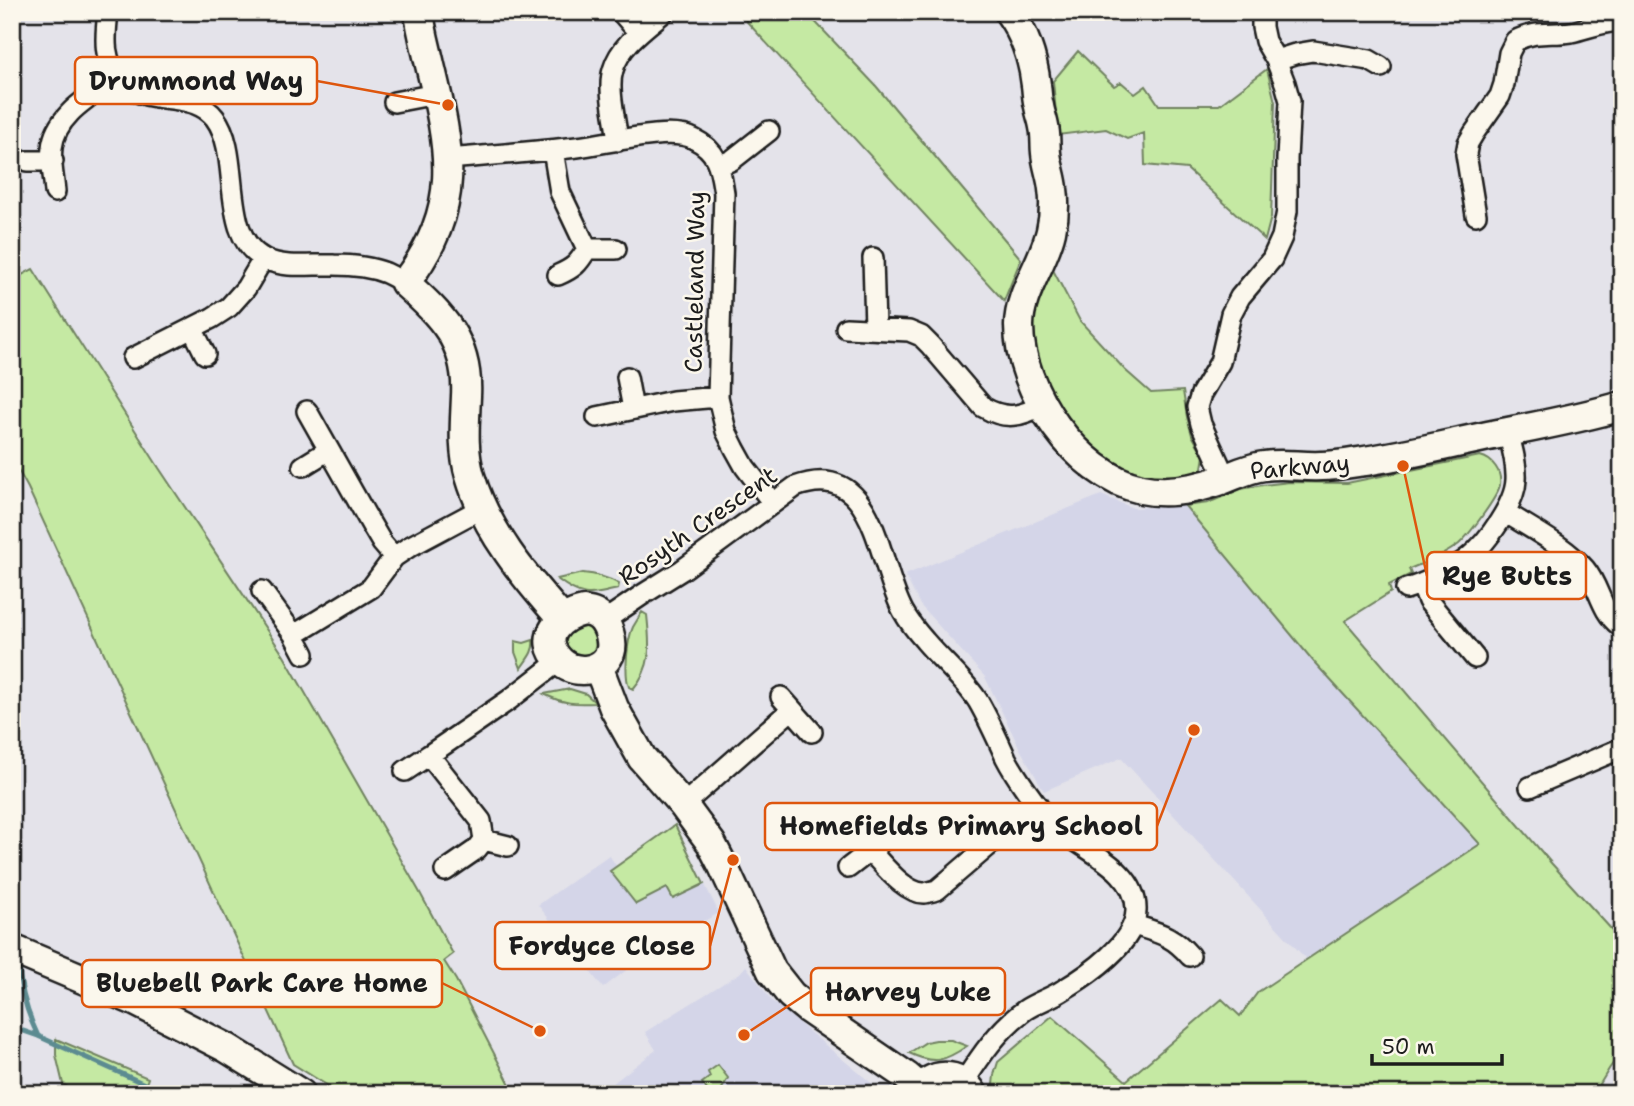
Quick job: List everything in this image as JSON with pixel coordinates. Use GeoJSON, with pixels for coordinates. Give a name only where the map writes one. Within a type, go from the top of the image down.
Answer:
{"type":"FeatureCollection","features":[{"type":"Feature","properties":{"kind":"street"},"geometry":{"type":"LineString","coordinates":[[108,12],[106,53],[117,77],[129,88],[143,95],[191,102],[213,116],[221,129],[226,142],[238,223],[250,247],[263,259],[278,264],[336,265],[385,272],[405,283],[436,311],[448,326],[463,360],[467,394],[464,435],[466,454],[470,475],[482,508],[504,545],[562,620]]}},
{"type":"Feature","properties":{"kind":"street"},"geometry":{"type":"LineString","coordinates":[[405,283],[421,262],[438,230],[446,194],[448,159],[419,12]]}},
{"type":"Feature","properties":{"kind":"street"},"geometry":{"type":"LineString","coordinates":[[621,12],[639,33]]}},
{"type":"Feature","properties":{"kind":"street"},"geometry":{"type":"LineString","coordinates":[[618,141],[611,83],[613,70],[620,55],[639,33],[664,12]]}},
{"type":"Feature","properties":{"kind":"street","name":"Parkway"},"geometry":{"type":"LineString","coordinates":[[1009,12],[1031,57],[1038,105],[1045,128],[1054,211],[1042,259],[1034,273],[1020,313],[1019,327],[1024,361],[1042,405],[1068,441],[1101,471],[1126,485],[1161,492],[1195,489],[1245,470],[1264,466],[1321,466],[1361,462],[1622,407]]}},
{"type":"Feature","properties":{"kind":"street"},"geometry":{"type":"LineString","coordinates":[[1226,479],[1201,424],[1197,407],[1201,394],[1220,362],[1231,314],[1240,297],[1272,259],[1282,237],[1287,211],[1290,101],[1286,82],[1265,41],[1262,12]]}},
{"type":"Feature","properties":{"kind":"street"},"geometry":{"type":"LineString","coordinates":[[1476,215],[1466,154],[1468,143],[1500,96],[1508,53],[1515,41],[1537,33],[1571,32],[1610,21],[1622,21]]}},
{"type":"Feature","properties":{"kind":"street"},"geometry":{"type":"LineString","coordinates":[[1276,60],[1313,51],[1369,60],[1381,67]]}},
{"type":"Feature","properties":{"kind":"street"},"geometry":{"type":"LineString","coordinates":[[55,192],[52,149],[60,124],[76,107],[117,77]]}},
{"type":"Feature","properties":{"kind":"street"},"geometry":{"type":"LineString","coordinates":[[394,102],[436,94]]}},
{"type":"Feature","properties":{"kind":"street"},"geometry":{"type":"LineString","coordinates":[[719,166],[732,160],[769,131]]}},
{"type":"Feature","properties":{"kind":"street","name":"Castleland Way"},"geometry":{"type":"LineString","coordinates":[[448,159],[679,134],[692,138],[712,152],[719,166],[724,193],[718,397],[726,431],[735,449],[745,467],[772,502]]}},
{"type":"Feature","properties":{"kind":"street"},"geometry":{"type":"LineString","coordinates":[[553,149],[560,192],[587,249]]}},
{"type":"Feature","properties":{"kind":"street"},"geometry":{"type":"LineString","coordinates":[[28,161],[53,161]]}},
{"type":"Feature","properties":{"kind":"street"},"geometry":{"type":"LineString","coordinates":[[587,249],[616,248]]}},
{"type":"Feature","properties":{"kind":"street"},"geometry":{"type":"LineString","coordinates":[[558,275],[578,264],[587,249]]}},
{"type":"Feature","properties":{"kind":"street"},"geometry":{"type":"LineString","coordinates":[[873,258],[875,328]]}},
{"type":"Feature","properties":{"kind":"street"},"geometry":{"type":"LineString","coordinates":[[133,358],[229,307],[246,288],[263,259]]}},
{"type":"Feature","properties":{"kind":"street"},"geometry":{"type":"LineString","coordinates":[[192,328],[205,354]]}},
{"type":"Feature","properties":{"kind":"street"},"geometry":{"type":"LineString","coordinates":[[846,328],[909,331],[921,336],[983,407],[994,414],[1018,415],[1042,405]]}},
{"type":"Feature","properties":{"kind":"street"},"geometry":{"type":"LineString","coordinates":[[627,377],[633,409]]}},
{"type":"Feature","properties":{"kind":"street"},"geometry":{"type":"LineString","coordinates":[[597,417],[673,401],[718,397]]}},
{"type":"Feature","properties":{"kind":"street"},"geometry":{"type":"LineString","coordinates":[[307,411],[372,526],[394,557]]}},
{"type":"Feature","properties":{"kind":"street"},"geometry":{"type":"LineString","coordinates":[[1475,658],[1414,587],[1469,557],[1494,528],[1511,501],[1517,480],[1508,432]]}},
{"type":"Feature","properties":{"kind":"street"},"geometry":{"type":"LineString","coordinates":[[303,466],[329,450]]}},
{"type":"Feature","properties":{"kind":"street","name":"Rosyth Crescent"},"geometry":{"type":"LineString","coordinates":[[604,621],[682,570],[795,486],[822,480],[836,483],[852,493],[866,510],[902,610],[911,625],[976,698],[999,738],[1007,760],[1038,806],[1071,839],[1111,866],[1132,888],[1136,911],[1134,925]]}},
{"type":"Feature","properties":{"kind":"street"},"geometry":{"type":"LineString","coordinates":[[294,635],[371,588],[394,557],[482,508]]}},
{"type":"Feature","properties":{"kind":"street"},"geometry":{"type":"LineString","coordinates":[[1504,512],[1575,560],[1587,572],[1610,618],[1622,625]]}},
{"type":"Feature","properties":{"kind":"street"},"geometry":{"type":"LineString","coordinates":[[262,591],[294,635],[304,654]]}},
{"type":"Feature","properties":{"kind":"street"},"geometry":{"type":"LineString","coordinates":[[584,611],[595,614],[604,621],[611,641],[610,654],[598,666],[582,671],[572,669],[559,661],[551,644],[554,628],[562,620],[571,614],[584,611]]}},
{"type":"Feature","properties":{"kind":"street"},"geometry":{"type":"LineString","coordinates":[[405,771],[509,700],[559,661]]}},
{"type":"Feature","properties":{"kind":"street"},"geometry":{"type":"LineString","coordinates":[[598,666],[614,708],[642,758],[683,805],[723,866],[767,961],[781,984],[808,1009],[906,1076],[919,1091],[936,1077],[946,1076],[955,1078],[968,1088],[978,1059],[1001,1031],[1027,1009],[1061,992],[1102,962],[1117,949],[1134,925],[1168,936],[1179,943],[1190,956]]}},
{"type":"Feature","properties":{"kind":"street"},"geometry":{"type":"LineString","coordinates":[[683,805],[786,703],[812,732]]}},
{"type":"Feature","properties":{"kind":"street"},"geometry":{"type":"LineString","coordinates":[[1530,787],[1547,769],[1622,748]]}},
{"type":"Feature","properties":{"kind":"street"},"geometry":{"type":"LineString","coordinates":[[429,755],[481,821],[484,840],[477,849],[446,871]]}},
{"type":"Feature","properties":{"kind":"street"},"geometry":{"type":"LineString","coordinates":[[870,851],[905,887],[926,893],[937,890],[1038,806]]}},
{"type":"Feature","properties":{"kind":"street"},"geometry":{"type":"LineString","coordinates":[[848,869],[887,837]]}},
{"type":"Feature","properties":{"kind":"street"},"geometry":{"type":"LineString","coordinates":[[484,840],[508,846]]}},
{"type":"Feature","properties":{"kind":"street"},"geometry":{"type":"LineString","coordinates":[[12,949],[133,1000],[228,1048],[301,1094]]}},
{"type":"Feature","properties":{"kind":"shaded area"},"geometry":{"type":"Polygon","coordinates":[[[1101,495],[1133,508],[1185,506],[1314,662],[1480,843],[1306,959],[1121,758],[1044,791],[985,677],[920,605],[905,575],[1101,495]]]}},
{"type":"Feature","properties":{"kind":"shaded area"},"geometry":{"type":"Polygon","coordinates":[[[675,825],[719,913],[639,956],[641,959],[603,988],[538,905],[609,855],[617,867],[675,825]]]}},
{"type":"Feature","properties":{"kind":"shaded area"},"geometry":{"type":"Polygon","coordinates":[[[746,966],[772,1001],[875,1086],[881,1094],[599,1094],[656,1050],[645,1032],[740,973],[746,966]]]}},
{"type":"Feature","properties":{"kind":"green space"},"geometry":{"type":"Polygon","coordinates":[[[738,12],[806,12],[876,86],[1021,259],[1004,301],[738,12]]]}},
{"type":"Feature","properties":{"kind":"green space"},"geometry":{"type":"Polygon","coordinates":[[[1078,51],[1114,86],[1121,82],[1135,94],[1146,86],[1159,105],[1219,105],[1267,69],[1275,102],[1271,217],[1265,240],[1187,169],[1145,165],[1144,133],[1127,139],[1106,129],[1058,135],[1053,81],[1078,51]]]}},
{"type":"Feature","properties":{"kind":"green space"},"geometry":{"type":"Polygon","coordinates":[[[33,269],[159,468],[284,656],[453,954],[444,961],[515,1094],[341,1094],[293,1064],[28,488],[12,459],[12,280],[33,269]]]}},
{"type":"Feature","properties":{"kind":"green space"},"geometry":{"type":"Polygon","coordinates":[[[1053,270],[1080,321],[1125,370],[1151,393],[1183,391],[1192,435],[1204,456],[1197,477],[1163,480],[1137,474],[1116,465],[1096,454],[1063,415],[1038,371],[1032,328],[1036,296],[1045,274],[1053,270]]]}},
{"type":"Feature","properties":{"kind":"green space"},"geometry":{"type":"Polygon","coordinates":[[[1480,456],[1496,467],[1500,475],[1500,485],[1469,533],[1448,552],[1409,569],[1411,574],[1389,585],[1391,592],[1345,621],[1552,864],[1622,941],[1622,1051],[1594,1094],[997,1094],[993,1085],[998,1062],[1052,1016],[1126,1081],[1222,999],[1240,1016],[1258,992],[1480,844],[1314,662],[1185,506],[1208,503],[1241,489],[1263,485],[1290,482],[1347,483],[1480,456]]]}},
{"type":"Feature","properties":{"kind":"green space"},"geometry":{"type":"Polygon","coordinates":[[[583,573],[610,579],[619,584],[618,589],[586,594],[573,590],[557,579],[583,573]]]}},
{"type":"Feature","properties":{"kind":"green space"},"geometry":{"type":"Polygon","coordinates":[[[642,612],[647,615],[649,654],[644,672],[633,689],[627,681],[628,648],[633,627],[642,612]]]}},
{"type":"Feature","properties":{"kind":"green space"},"geometry":{"type":"Polygon","coordinates":[[[578,621],[596,628],[598,648],[589,657],[570,654],[564,643],[564,637],[578,621]]]}},
{"type":"Feature","properties":{"kind":"green space"},"geometry":{"type":"Polygon","coordinates":[[[533,640],[532,651],[521,668],[515,652],[515,641],[524,643],[533,640]]]}},
{"type":"Feature","properties":{"kind":"green space"},"geometry":{"type":"Polygon","coordinates":[[[570,689],[586,694],[596,703],[569,703],[544,694],[570,689]]]}},
{"type":"Feature","properties":{"kind":"green space"},"geometry":{"type":"Polygon","coordinates":[[[675,825],[704,884],[673,899],[667,888],[636,904],[610,871],[675,825]]]}},
{"type":"Feature","properties":{"kind":"green space"},"geometry":{"type":"Polygon","coordinates":[[[56,1039],[148,1078],[144,1090],[124,1094],[79,1094],[63,1084],[56,1055],[56,1039]]]}},
{"type":"Feature","properties":{"kind":"green space"},"geometry":{"type":"Polygon","coordinates":[[[951,1040],[967,1046],[939,1060],[909,1053],[926,1042],[951,1040]]]}},
{"type":"Feature","properties":{"kind":"green space"},"geometry":{"type":"Polygon","coordinates":[[[718,1065],[728,1078],[719,1094],[710,1094],[702,1083],[710,1077],[708,1072],[718,1065]]]}},
{"type":"Feature","properties":{"kind":"waterway"},"geometry":{"type":"LineString","coordinates":[[12,924],[16,942]]}},
{"type":"Feature","properties":{"kind":"waterway"},"geometry":{"type":"LineString","coordinates":[[18,962],[25,1000],[38,1036],[167,1094]]}},
{"type":"Feature","properties":{"kind":"waterway"},"geometry":{"type":"LineString","coordinates":[[12,1027],[38,1036]]}},
{"type":"Feature","properties":{"kind":"place","name":"Drummond Way"},"geometry":{"type":"Point","coordinates":[448,105]}},
{"type":"Feature","properties":{"kind":"place","name":"Rye Butts"},"geometry":{"type":"Point","coordinates":[1403,466]}},
{"type":"Feature","properties":{"kind":"place","name":"Homefields Primary School"},"geometry":{"type":"Point","coordinates":[1194,730]}},
{"type":"Feature","properties":{"kind":"place","name":"Fordyce Close"},"geometry":{"type":"Point","coordinates":[733,860]}},
{"type":"Feature","properties":{"kind":"place","name":"Bluebell Park Care Home"},"geometry":{"type":"Point","coordinates":[540,1031]}},
{"type":"Feature","properties":{"kind":"place","name":"Harvey Luke"},"geometry":{"type":"Point","coordinates":[744,1035]}}]}
